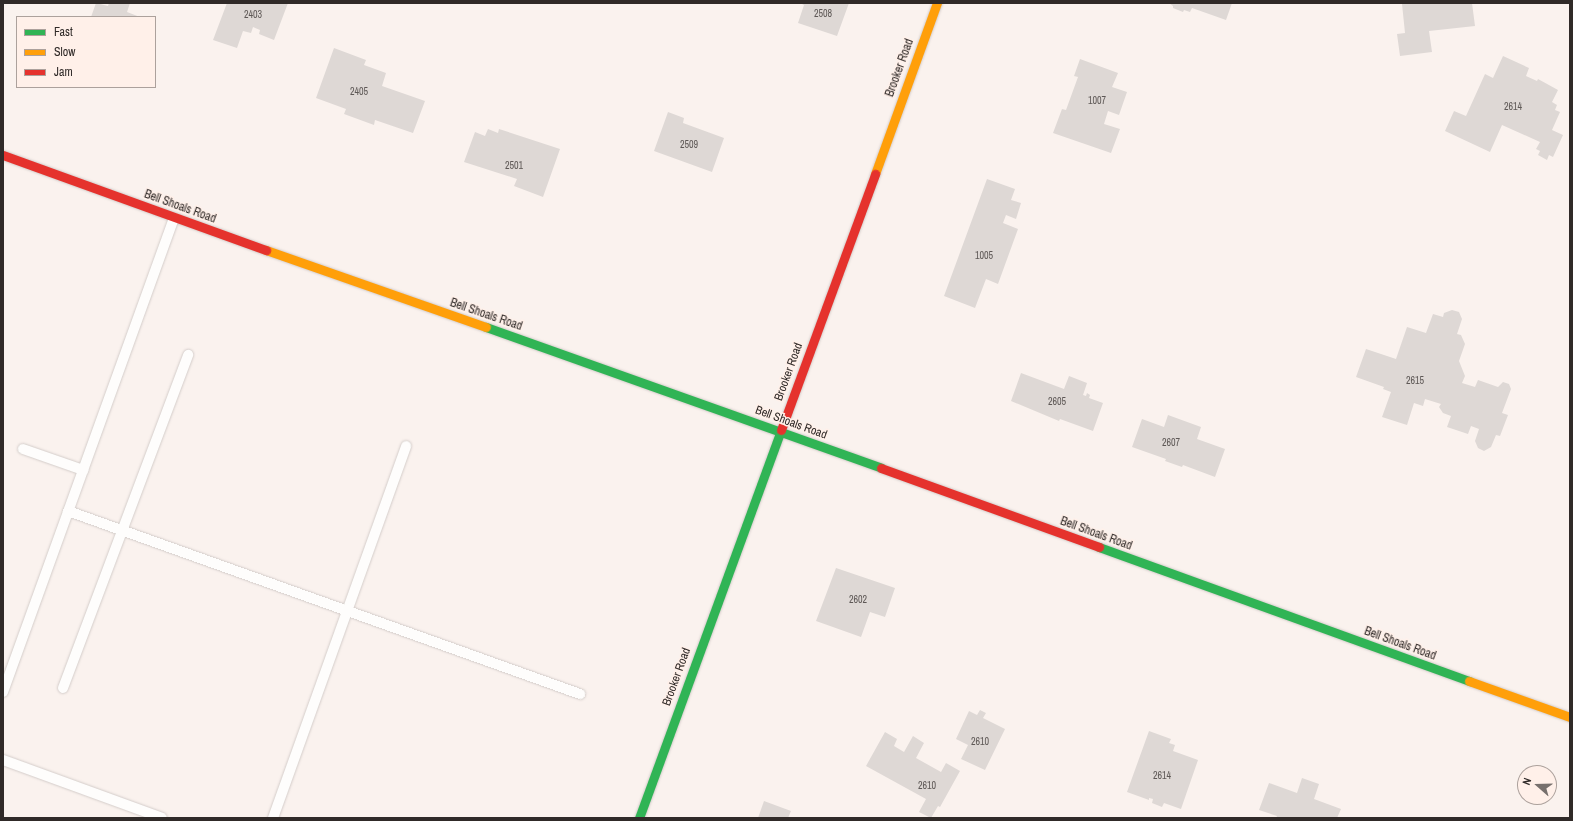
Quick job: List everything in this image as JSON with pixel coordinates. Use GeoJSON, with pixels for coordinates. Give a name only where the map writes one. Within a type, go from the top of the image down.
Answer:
{"type":"FeatureCollection","features":[{"type":"Feature","properties":{"kind":"main road","name":"Brooker Road"},"geometry":{"type":"LineString","coordinates":[[639,818],[937,3]]}},
{"type":"Feature","properties":{"kind":"main road","name":"Bell Shoals Road"},"geometry":{"type":"LineString","coordinates":[[3,155],[174,218],[780,432],[1570,717]]}},
{"type":"Feature","properties":{"kind":"lane"},"geometry":{"type":"LineString","coordinates":[[3,692],[174,218]]}},
{"type":"Feature","properties":{"kind":"lane"},"geometry":{"type":"LineString","coordinates":[[63,688],[121,530],[188,355]]}},
{"type":"Feature","properties":{"kind":"lane"},"geometry":{"type":"LineString","coordinates":[[273,818],[406,446]]}},
{"type":"Feature","properties":{"kind":"lane"},"geometry":{"type":"LineString","coordinates":[[23,449],[83,470]]}},
{"type":"Feature","properties":{"kind":"lane"},"geometry":{"type":"LineString","coordinates":[[68,511],[580,694]]}},
{"type":"Feature","properties":{"kind":"lane"},"geometry":{"type":"LineString","coordinates":[[3,760],[162,818]]}},
{"type":"Feature","properties":{"kind":"building"},"geometry":{"type":"Polygon","coordinates":[[[96,3],[108,6],[109,3],[130,3],[127,12],[137,16],[91,16],[96,3]]]}},
{"type":"Feature","properties":{"kind":"building"},"geometry":{"type":"Polygon","coordinates":[[[227,3],[288,3],[274,40],[259,34],[260,30],[253,27],[251,33],[243,31],[237,48],[213,40],[227,3]]]}},
{"type":"Feature","properties":{"kind":"building"},"geometry":{"type":"Polygon","coordinates":[[[800,3],[849,3],[837,36],[798,23],[804,5],[800,3]]]}},
{"type":"Feature","properties":{"kind":"building"},"geometry":{"type":"Polygon","coordinates":[[[1169,3],[1232,3],[1226,20],[1192,8],[1190,12],[1184,10],[1183,12],[1173,8],[1173,6],[1169,3]]]}},
{"type":"Feature","properties":{"kind":"building"},"geometry":{"type":"Polygon","coordinates":[[[1472,3],[1475,26],[1429,31],[1432,52],[1400,56],[1397,34],[1405,33],[1402,4],[1472,3]]]}},
{"type":"Feature","properties":{"kind":"building"},"geometry":{"type":"Polygon","coordinates":[[[334,48],[366,60],[364,65],[386,73],[382,86],[425,101],[413,133],[375,120],[374,125],[344,114],[346,109],[316,98],[334,48]]]}},
{"type":"Feature","properties":{"kind":"building"},"geometry":{"type":"Polygon","coordinates":[[[1503,56],[1529,68],[1526,76],[1537,81],[1538,79],[1558,90],[1552,102],[1557,105],[1555,110],[1560,112],[1552,130],[1563,135],[1553,157],[1549,155],[1547,160],[1538,155],[1540,151],[1536,149],[1540,142],[1502,125],[1490,152],[1445,131],[1454,111],[1466,116],[1485,74],[1493,78],[1503,56]]]}},
{"type":"Feature","properties":{"kind":"building"},"geometry":{"type":"Polygon","coordinates":[[[1080,59],[1118,73],[1112,87],[1127,92],[1119,115],[1108,111],[1104,124],[1120,129],[1111,153],[1053,133],[1062,109],[1066,110],[1078,77],[1074,76],[1080,59]]]}},
{"type":"Feature","properties":{"kind":"building"},"geometry":{"type":"Polygon","coordinates":[[[668,112],[684,118],[683,123],[724,138],[712,172],[654,151],[668,112]]]}},
{"type":"Feature","properties":{"kind":"building"},"geometry":{"type":"Polygon","coordinates":[[[488,129],[498,133],[499,129],[560,149],[543,197],[514,186],[517,179],[464,162],[475,132],[485,136],[488,129]]]}},
{"type":"Feature","properties":{"kind":"building"},"geometry":{"type":"Polygon","coordinates":[[[987,179],[1015,189],[1011,200],[1021,203],[1016,219],[1006,215],[1003,223],[1018,229],[998,284],[986,279],[975,308],[944,296],[987,179]]]}},
{"type":"Feature","properties":{"kind":"building"},"geometry":{"type":"Polygon","coordinates":[[[1452,310],[1459,312],[1462,319],[1457,334],[1461,335],[1465,344],[1459,361],[1465,376],[1462,383],[1475,387],[1478,380],[1498,387],[1503,382],[1509,384],[1511,389],[1502,413],[1508,415],[1500,436],[1496,435],[1491,447],[1484,451],[1478,448],[1475,441],[1479,429],[1471,426],[1468,434],[1447,427],[1451,416],[1443,413],[1439,407],[1441,404],[1425,399],[1423,406],[1414,403],[1407,425],[1382,417],[1391,392],[1383,389],[1384,387],[1356,377],[1366,349],[1396,359],[1407,327],[1426,333],[1433,314],[1443,317],[1444,313],[1452,310]]]}},
{"type":"Feature","properties":{"kind":"building"},"geometry":{"type":"Polygon","coordinates":[[[1021,373],[1064,389],[1069,376],[1087,383],[1083,395],[1086,396],[1087,393],[1090,395],[1089,398],[1103,403],[1093,431],[1060,419],[1059,421],[1011,401],[1021,373]]]}},
{"type":"Feature","properties":{"kind":"building"},"geometry":{"type":"Polygon","coordinates":[[[1168,415],[1201,427],[1197,439],[1225,449],[1215,477],[1183,465],[1182,467],[1165,461],[1166,459],[1132,447],[1142,419],[1164,427],[1168,415]]]}},
{"type":"Feature","properties":{"kind":"building"},"geometry":{"type":"Polygon","coordinates":[[[836,568],[895,588],[885,617],[870,612],[861,637],[816,621],[836,568]]]}},
{"type":"Feature","properties":{"kind":"building"},"geometry":{"type":"Polygon","coordinates":[[[980,710],[986,713],[983,718],[1005,729],[985,770],[961,759],[968,745],[956,739],[969,711],[977,715],[980,710]]]}},
{"type":"Feature","properties":{"kind":"building"},"geometry":{"type":"Polygon","coordinates":[[[1149,731],[1171,739],[1169,743],[1175,745],[1173,751],[1198,760],[1181,809],[1164,803],[1162,807],[1152,803],[1153,799],[1149,798],[1149,800],[1127,792],[1149,731]]]}},
{"type":"Feature","properties":{"kind":"building"},"geometry":{"type":"Polygon","coordinates":[[[885,732],[897,739],[894,746],[904,752],[913,736],[924,743],[916,758],[941,772],[946,763],[960,771],[940,807],[938,806],[931,818],[919,812],[926,799],[866,766],[885,732]]]}},
{"type":"Feature","properties":{"kind":"building"},"geometry":{"type":"Polygon","coordinates":[[[1302,778],[1319,784],[1314,799],[1341,809],[1337,818],[1276,818],[1277,816],[1259,810],[1269,783],[1297,793],[1302,778]]]}},
{"type":"Feature","properties":{"kind":"building"},"geometry":{"type":"Polygon","coordinates":[[[764,801],[791,811],[788,818],[758,818],[764,801]]]}},
{"type":"Feature","properties":{"kind":"traffic: fast"},"geometry":{"type":"LineString","coordinates":[[486,327],[881,468]]}},
{"type":"Feature","properties":{"kind":"traffic: fast"},"geometry":{"type":"LineString","coordinates":[[639,818],[781,430]]}},
{"type":"Feature","properties":{"kind":"traffic: fast"},"geometry":{"type":"LineString","coordinates":[[1099,547],[1469,681]]}},
{"type":"Feature","properties":{"kind":"traffic: slow"},"geometry":{"type":"LineString","coordinates":[[875,174],[937,3]]}},
{"type":"Feature","properties":{"kind":"traffic: slow"},"geometry":{"type":"LineString","coordinates":[[266,250],[486,327]]}},
{"type":"Feature","properties":{"kind":"traffic: slow"},"geometry":{"type":"LineString","coordinates":[[1469,681],[1570,717]]}},
{"type":"Feature","properties":{"kind":"traffic: jam"},"geometry":{"type":"LineString","coordinates":[[3,155],[266,250]]}},
{"type":"Feature","properties":{"kind":"traffic: jam"},"geometry":{"type":"LineString","coordinates":[[781,430],[875,174]]}},
{"type":"Feature","properties":{"kind":"traffic: jam"},"geometry":{"type":"LineString","coordinates":[[881,468],[1099,547]]}}]}
